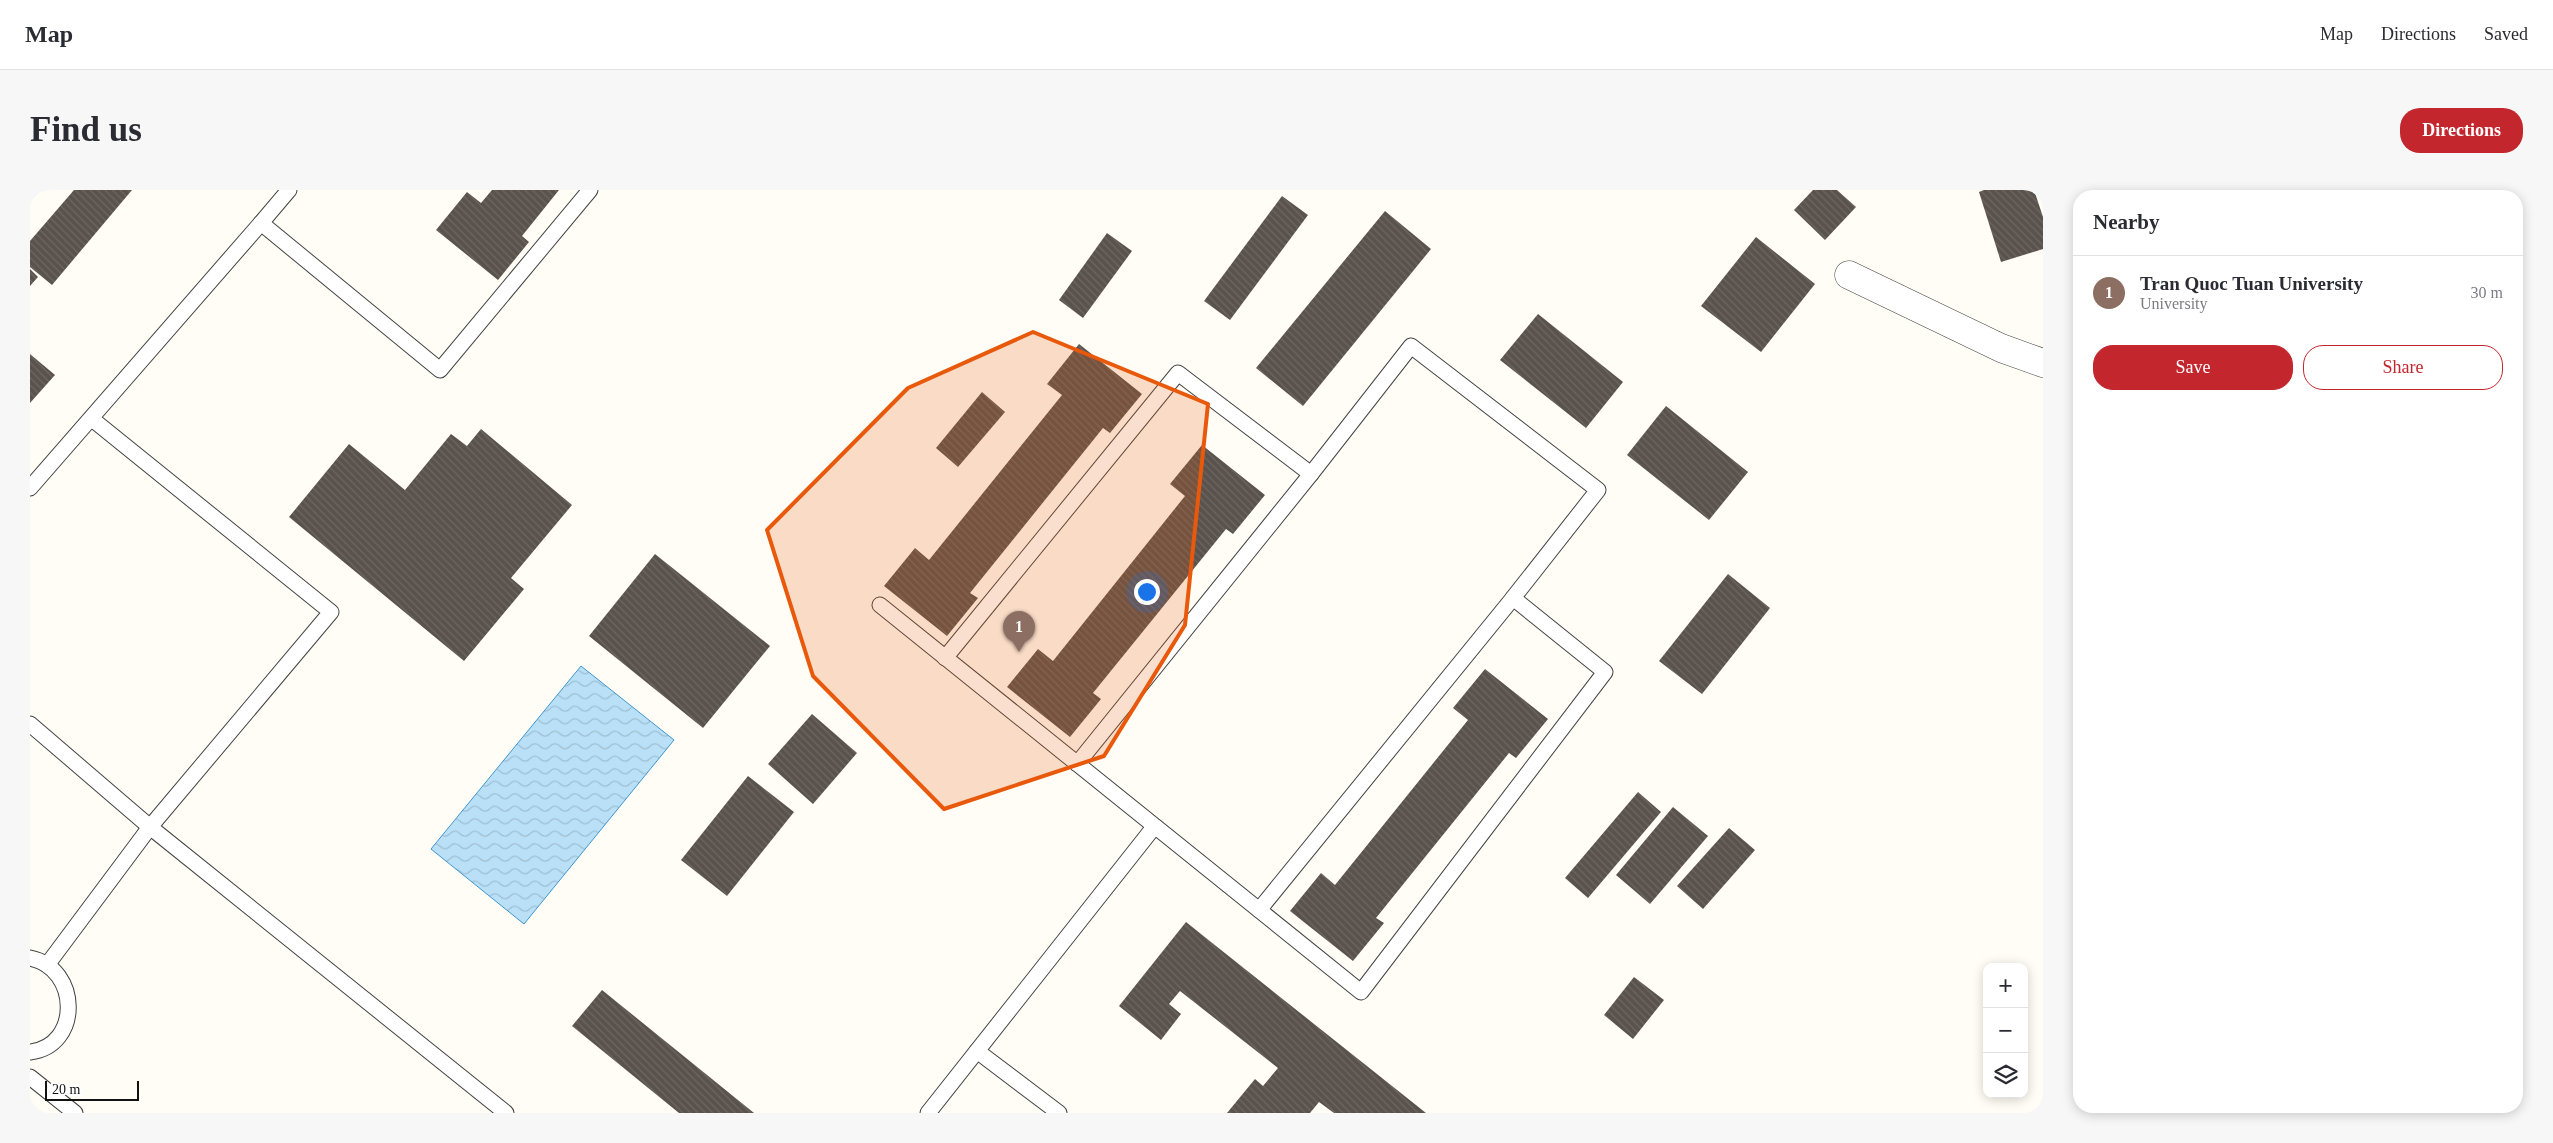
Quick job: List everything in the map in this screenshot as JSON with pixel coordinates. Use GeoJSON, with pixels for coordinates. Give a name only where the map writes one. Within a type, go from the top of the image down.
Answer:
{"type":"FeatureCollection","features":[{"type":"Feature","properties":{"kind":"street"},"geometry":{"type":"LineString","coordinates":[[1849,275],[2002,348],[2043,363]]}},
{"type":"Feature","properties":{"kind":"lane"},"geometry":{"type":"LineString","coordinates":[[30,488],[92,419],[289,190]]}},
{"type":"Feature","properties":{"kind":"lane"},"geometry":{"type":"LineString","coordinates":[[261,223],[440,370],[590,190]]}},
{"type":"Feature","properties":{"kind":"lane"},"geometry":{"type":"LineString","coordinates":[[1077,764],[1311,474],[1411,346],[1598,490],[1513,598],[1259,910]]}},
{"type":"Feature","properties":{"kind":"lane"},"geometry":{"type":"LineString","coordinates":[[945,658],[1178,373],[1311,474]]}},
{"type":"Feature","properties":{"kind":"lane"},"geometry":{"type":"LineString","coordinates":[[47,965],[150,826],[331,612],[92,419]]}},
{"type":"Feature","properties":{"kind":"lane"},"geometry":{"type":"LineString","coordinates":[[880,605],[1361,992],[1605,672],[1513,598]]}},
{"type":"Feature","properties":{"kind":"lane"},"geometry":{"type":"LineString","coordinates":[[30,724],[150,826],[506,1113]]}},
{"type":"Feature","properties":{"kind":"lane"},"geometry":{"type":"LineString","coordinates":[[928,1113],[1154,827]]}},
{"type":"Feature","properties":{"kind":"lane"},"geometry":{"type":"LineString","coordinates":[[30,958],[47,965],[59,976],[67,989],[70,1004],[67,1019],[60,1034],[50,1044],[30,1052]]}},
{"type":"Feature","properties":{"kind":"lane"},"geometry":{"type":"LineString","coordinates":[[976,1051],[1059,1113]]}},
{"type":"Feature","properties":{"kind":"lane"},"geometry":{"type":"LineString","coordinates":[[30,1077],[75,1113]]}},
{"type":"Feature","properties":{"kind":"highlighted area"},"geometry":{"type":"Polygon","coordinates":[[[1033,332],[1208,404],[1185,625],[1104,756],[944,809],[813,676],[767,530],[908,388],[1033,332]]]}},
{"type":"Feature","properties":{"kind":"water"},"geometry":{"type":"Polygon","coordinates":[[[581,666],[674,740],[524,924],[431,849],[581,666]]]}},
{"type":"Feature","properties":{"kind":"building"},"geometry":{"type":"Polygon","coordinates":[[[74,190],[132,190],[52,285],[30,267],[30,241],[74,190]]]}},
{"type":"Feature","properties":{"kind":"building"},"geometry":{"type":"Polygon","coordinates":[[[492,190],[559,190],[522,236],[529,242],[498,280],[436,230],[467,192],[481,203],[492,190]]]}},
{"type":"Feature","properties":{"kind":"building"},"geometry":{"type":"Polygon","coordinates":[[[1813,190],[1837,190],[1856,207],[1825,240],[1794,210],[1813,190]]]}},
{"type":"Feature","properties":{"kind":"building"},"geometry":{"type":"Polygon","coordinates":[[[1984,190],[2034,190],[2043,217],[2043,249],[2001,262],[1979,192],[1984,190]]]}},
{"type":"Feature","properties":{"kind":"building"},"geometry":{"type":"Polygon","coordinates":[[[1282,196],[1308,215],[1230,320],[1204,301],[1282,196]]]}},
{"type":"Feature","properties":{"kind":"building"},"geometry":{"type":"Polygon","coordinates":[[[1385,211],[1431,249],[1303,406],[1256,368],[1385,211]]]}},
{"type":"Feature","properties":{"kind":"building"},"geometry":{"type":"Polygon","coordinates":[[[1107,233],[1132,251],[1083,318],[1059,300],[1107,233]]]}},
{"type":"Feature","properties":{"kind":"building"},"geometry":{"type":"Polygon","coordinates":[[[1756,237],[1815,284],[1761,352],[1701,306],[1756,237]]]}},
{"type":"Feature","properties":{"kind":"building"},"geometry":{"type":"Polygon","coordinates":[[[30,269],[38,277],[30,286],[30,269]]]}},
{"type":"Feature","properties":{"kind":"building"},"geometry":{"type":"Polygon","coordinates":[[[1538,314],[1623,382],[1586,428],[1500,360],[1538,314]]]}},
{"type":"Feature","properties":{"kind":"building"},"geometry":{"type":"Polygon","coordinates":[[[1079,344],[1142,394],[1110,433],[1103,428],[970,593],[978,598],[947,636],[884,586],[915,548],[929,560],[1062,395],[1047,384],[1079,344]]]}},
{"type":"Feature","properties":{"kind":"building"},"geometry":{"type":"Polygon","coordinates":[[[30,354],[55,375],[30,403],[30,354]]]}},
{"type":"Feature","properties":{"kind":"building"},"geometry":{"type":"Polygon","coordinates":[[[982,392],[1005,412],[958,467],[936,448],[982,392]]]}},
{"type":"Feature","properties":{"kind":"building"},"geometry":{"type":"Polygon","coordinates":[[[1666,406],[1748,472],[1709,520],[1627,455],[1666,406]]]}},
{"type":"Feature","properties":{"kind":"building"},"geometry":{"type":"Polygon","coordinates":[[[481,429],[572,505],[511,578],[524,589],[464,661],[289,517],[349,444],[405,490],[451,434],[467,446],[481,429]]]}},
{"type":"Feature","properties":{"kind":"building"},"geometry":{"type":"Polygon","coordinates":[[[1202,445],[1265,495],[1233,534],[1226,529],[1093,693],[1101,699],[1070,737],[1007,687],[1038,649],[1053,661],[1185,496],[1170,484],[1202,445]]]}},
{"type":"Feature","properties":{"kind":"building"},"geometry":{"type":"Polygon","coordinates":[[[655,554],[770,646],[703,728],[589,636],[655,554]]]}},
{"type":"Feature","properties":{"kind":"building"},"geometry":{"type":"Polygon","coordinates":[[[1728,574],[1770,608],[1702,694],[1659,661],[1728,574]]]}},
{"type":"Feature","properties":{"kind":"building"},"geometry":{"type":"Polygon","coordinates":[[[1485,669],[1548,719],[1516,758],[1509,753],[1376,918],[1384,923],[1353,961],[1290,911],[1321,873],[1335,885],[1468,720],[1453,708],[1485,669]]]}},
{"type":"Feature","properties":{"kind":"building"},"geometry":{"type":"Polygon","coordinates":[[[812,714],[857,753],[813,804],[768,764],[812,714]]]}},
{"type":"Feature","properties":{"kind":"building"},"geometry":{"type":"Polygon","coordinates":[[[748,776],[794,812],[727,896],[681,860],[748,776]]]}},
{"type":"Feature","properties":{"kind":"building"},"geometry":{"type":"Polygon","coordinates":[[[1638,792],[1661,812],[1588,898],[1565,878],[1638,792]]]}},
{"type":"Feature","properties":{"kind":"building"},"geometry":{"type":"Polygon","coordinates":[[[1673,807],[1708,836],[1650,904],[1616,875],[1673,807]]]}},
{"type":"Feature","properties":{"kind":"building"},"geometry":{"type":"Polygon","coordinates":[[[1729,828],[1755,850],[1703,909],[1677,886],[1729,828]]]}},
{"type":"Feature","properties":{"kind":"building"},"geometry":{"type":"Polygon","coordinates":[[[1186,922],[1426,1113],[1334,1113],[1319,1102],[1310,1113],[1227,1113],[1255,1079],[1263,1086],[1278,1068],[1180,991],[1169,1004],[1181,1014],[1161,1040],[1119,1006],[1186,922]]]}},
{"type":"Feature","properties":{"kind":"building"},"geometry":{"type":"Polygon","coordinates":[[[1634,977],[1664,1000],[1633,1039],[1604,1015],[1634,977]]]}},
{"type":"Feature","properties":{"kind":"building"},"geometry":{"type":"Polygon","coordinates":[[[602,990],[754,1113],[679,1113],[572,1026],[602,990]]]}},
{"type":"Feature","properties":{"kind":"place","name":"Tran Quoc Tuan University"},"geometry":{"type":"Point","coordinates":[1019,652]}}]}
